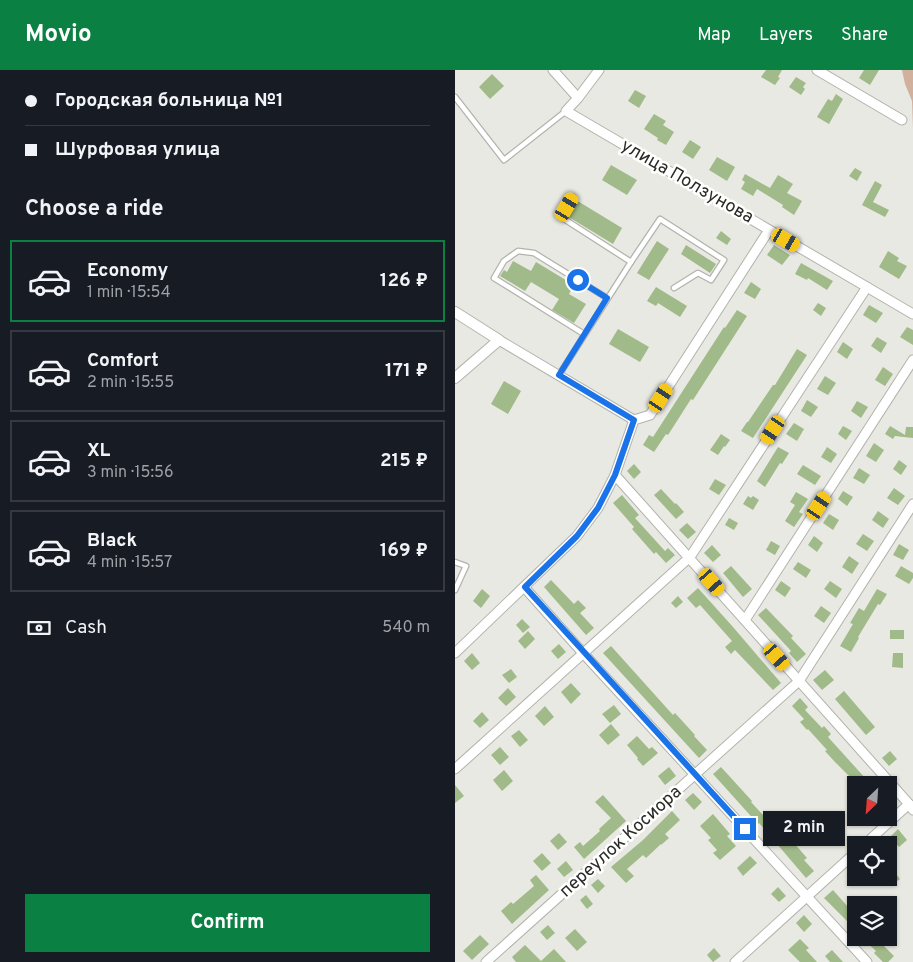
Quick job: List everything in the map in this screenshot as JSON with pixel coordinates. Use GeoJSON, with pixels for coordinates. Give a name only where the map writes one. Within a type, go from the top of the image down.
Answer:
{"type":"FeatureCollection","features":[{"type":"Feature","properties":{"kind":"street"},"geometry":{"type":"LineString","coordinates":[[553,70],[578,98]]}},
{"type":"Feature","properties":{"kind":"street"},"geometry":{"type":"LineString","coordinates":[[566,111],[599,70]]}},
{"type":"Feature","properties":{"kind":"street"},"geometry":{"type":"LineString","coordinates":[[817,70],[901,120]]}},
{"type":"Feature","properties":{"kind":"street","name":"улица Ползунова"},"geometry":{"type":"LineString","coordinates":[[566,111],[913,314]]}},
{"type":"Feature","properties":{"kind":"street"},"geometry":{"type":"LineString","coordinates":[[455,312],[634,420],[650,415],[769,230]]}},
{"type":"Feature","properties":{"kind":"street"},"geometry":{"type":"LineString","coordinates":[[455,769],[690,557],[867,287]]}},
{"type":"Feature","properties":{"kind":"street"},"geometry":{"type":"LineString","coordinates":[[455,378],[499,340]]}},
{"type":"Feature","properties":{"kind":"street"},"geometry":{"type":"LineString","coordinates":[[745,620],[913,360]]}},
{"type":"Feature","properties":{"kind":"street"},"geometry":{"type":"LineString","coordinates":[[455,652],[577,536],[598,508],[615,475],[634,420]]}},
{"type":"Feature","properties":{"kind":"street"},"geometry":{"type":"LineString","coordinates":[[615,475],[911,807],[875,836]]}},
{"type":"Feature","properties":{"kind":"street","name":"переулок Косиора"},"geometry":{"type":"LineString","coordinates":[[486,962],[799,681],[913,504]]}},
{"type":"Feature","properties":{"kind":"street"},"geometry":{"type":"LineString","coordinates":[[525,587],[583,653],[867,962]]}},
{"type":"Feature","properties":{"kind":"street"},"geometry":{"type":"LineString","coordinates":[[735,962],[847,860]]}},
{"type":"Feature","properties":{"kind":"lane"},"geometry":{"type":"LineString","coordinates":[[455,97],[504,160],[566,111]]}},
{"type":"Feature","properties":{"kind":"lane"},"geometry":{"type":"LineString","coordinates":[[573,197],[561,217],[631,262]]}},
{"type":"Feature","properties":{"kind":"lane"},"geometry":{"type":"LineString","coordinates":[[559,375],[607,298],[660,219],[724,260],[711,280],[698,273],[674,288]]}},
{"type":"Feature","properties":{"kind":"lane"},"geometry":{"type":"LineString","coordinates":[[584,334],[494,278],[504,261],[518,252],[534,253],[607,298]]}},
{"type":"Feature","properties":{"kind":"lane"},"geometry":{"type":"LineString","coordinates":[[455,562],[466,566],[455,590]]}},
{"type":"Feature","properties":{"kind":"shaded area"},"geometry":{"type":"Polygon","coordinates":[[[902,70],[913,70],[913,129],[912,101],[902,70]]]}},
{"type":"Feature","properties":{"kind":"building"},"geometry":{"type":"Polygon","coordinates":[[[766,70],[782,70],[778,77],[780,78],[775,85],[761,77],[766,70]]]}},
{"type":"Feature","properties":{"kind":"building"},"geometry":{"type":"Polygon","coordinates":[[[864,70],[879,70],[870,85],[859,78],[864,70]]]}},
{"type":"Feature","properties":{"kind":"building"},"geometry":{"type":"Polygon","coordinates":[[[492,74],[504,86],[490,99],[479,87],[492,74]]]}},
{"type":"Feature","properties":{"kind":"building"},"geometry":{"type":"Polygon","coordinates":[[[796,77],[806,83],[801,95],[789,87],[796,77]]]}},
{"type":"Feature","properties":{"kind":"building"},"geometry":{"type":"Polygon","coordinates":[[[635,90],[646,96],[639,108],[628,101],[635,90]]]}},
{"type":"Feature","properties":{"kind":"building"},"geometry":{"type":"Polygon","coordinates":[[[836,94],[843,99],[829,124],[817,117],[828,99],[832,101],[836,94]]]}},
{"type":"Feature","properties":{"kind":"building"},"geometry":{"type":"Polygon","coordinates":[[[654,114],[666,121],[663,125],[674,132],[666,145],[644,129],[654,114]]]}},
{"type":"Feature","properties":{"kind":"building"},"geometry":{"type":"Polygon","coordinates":[[[690,140],[701,147],[693,159],[682,152],[690,140]]]}},
{"type":"Feature","properties":{"kind":"building"},"geometry":{"type":"Polygon","coordinates":[[[717,157],[735,167],[727,181],[709,170],[717,157]]]}},
{"type":"Feature","properties":{"kind":"building"},"geometry":{"type":"Polygon","coordinates":[[[611,165],[637,180],[627,195],[602,180],[611,165]]]}},
{"type":"Feature","properties":{"kind":"building"},"geometry":{"type":"Polygon","coordinates":[[[855,168],[862,172],[857,181],[849,176],[855,168]]]}},
{"type":"Feature","properties":{"kind":"building"},"geometry":{"type":"Polygon","coordinates":[[[745,174],[770,188],[778,175],[793,184],[787,193],[802,201],[794,215],[782,207],[783,205],[757,189],[753,196],[741,189],[745,182],[742,180],[745,174]]]}},
{"type":"Feature","properties":{"kind":"building"},"geometry":{"type":"Polygon","coordinates":[[[875,181],[882,185],[873,202],[889,210],[885,217],[862,205],[875,181]]]}},
{"type":"Feature","properties":{"kind":"building"},"geometry":{"type":"Polygon","coordinates":[[[576,200],[622,228],[613,244],[567,216],[576,200]]]}},
{"type":"Feature","properties":{"kind":"building"},"geometry":{"type":"Polygon","coordinates":[[[721,231],[731,239],[727,245],[716,238],[721,231]]]}},
{"type":"Feature","properties":{"kind":"building"},"geometry":{"type":"Polygon","coordinates":[[[657,241],[669,249],[649,280],[637,273],[657,241]]]}},
{"type":"Feature","properties":{"kind":"building"},"geometry":{"type":"Polygon","coordinates":[[[686,245],[716,264],[710,273],[681,254],[686,245]]]}},
{"type":"Feature","properties":{"kind":"building"},"geometry":{"type":"Polygon","coordinates":[[[774,245],[790,255],[782,265],[767,255],[774,245]]]}},
{"type":"Feature","properties":{"kind":"building"},"geometry":{"type":"Polygon","coordinates":[[[888,251],[899,258],[897,261],[907,266],[899,279],[879,267],[888,251]]]}},
{"type":"Feature","properties":{"kind":"building"},"geometry":{"type":"Polygon","coordinates":[[[513,261],[531,271],[536,262],[574,285],[569,294],[586,304],[574,323],[552,310],[559,299],[531,282],[525,291],[500,276],[504,270],[507,272],[513,261]]]}},
{"type":"Feature","properties":{"kind":"building"},"geometry":{"type":"Polygon","coordinates":[[[801,263],[833,281],[827,290],[808,278],[807,280],[795,274],[801,263]]]}},
{"type":"Feature","properties":{"kind":"building"},"geometry":{"type":"Polygon","coordinates":[[[751,282],[761,289],[755,299],[744,293],[751,282]]]}},
{"type":"Feature","properties":{"kind":"building"},"geometry":{"type":"Polygon","coordinates":[[[656,287],[687,306],[680,317],[658,303],[656,306],[647,301],[656,287]]]}},
{"type":"Feature","properties":{"kind":"building"},"geometry":{"type":"Polygon","coordinates":[[[818,303],[826,308],[821,316],[813,310],[818,303]]]}},
{"type":"Feature","properties":{"kind":"building"},"geometry":{"type":"Polygon","coordinates":[[[869,305],[883,313],[876,323],[863,315],[869,305]]]}},
{"type":"Feature","properties":{"kind":"building"},"geometry":{"type":"Polygon","coordinates":[[[737,310],[747,316],[693,400],[691,399],[668,435],[666,434],[654,452],[643,445],[649,435],[653,437],[737,310]]]}},
{"type":"Feature","properties":{"kind":"building"},"geometry":{"type":"Polygon","coordinates":[[[907,327],[913,330],[913,345],[900,337],[907,327]]]}},
{"type":"Feature","properties":{"kind":"building"},"geometry":{"type":"Polygon","coordinates":[[[618,329],[649,347],[640,362],[609,344],[618,329]]]}},
{"type":"Feature","properties":{"kind":"building"},"geometry":{"type":"Polygon","coordinates":[[[877,337],[887,343],[881,353],[871,346],[877,337]]]}},
{"type":"Feature","properties":{"kind":"building"},"geometry":{"type":"Polygon","coordinates":[[[843,342],[853,349],[847,359],[837,352],[843,342]]]}},
{"type":"Feature","properties":{"kind":"building"},"geometry":{"type":"Polygon","coordinates":[[[797,349],[807,355],[753,438],[741,431],[773,385],[775,385],[797,349]]]}},
{"type":"Feature","properties":{"kind":"building"},"geometry":{"type":"Polygon","coordinates":[[[883,367],[893,374],[885,386],[875,380],[883,367]]]}},
{"type":"Feature","properties":{"kind":"building"},"geometry":{"type":"Polygon","coordinates":[[[825,376],[836,383],[828,395],[817,389],[825,376]]]}},
{"type":"Feature","properties":{"kind":"building"},"geometry":{"type":"Polygon","coordinates":[[[504,381],[521,391],[508,414],[491,404],[504,381]]]}},
{"type":"Feature","properties":{"kind":"building"},"geometry":{"type":"Polygon","coordinates":[[[807,400],[818,407],[811,417],[801,411],[807,400]]]}},
{"type":"Feature","properties":{"kind":"building"},"geometry":{"type":"Polygon","coordinates":[[[857,401],[868,407],[861,418],[851,411],[857,401]]]}},
{"type":"Feature","properties":{"kind":"building"},"geometry":{"type":"Polygon","coordinates":[[[794,423],[804,429],[797,441],[786,434],[794,423]]]}},
{"type":"Feature","properties":{"kind":"building"},"geometry":{"type":"Polygon","coordinates":[[[843,426],[852,431],[846,440],[838,434],[843,426]]]}},
{"type":"Feature","properties":{"kind":"building"},"geometry":{"type":"Polygon","coordinates":[[[890,426],[905,435],[906,427],[913,427],[913,438],[895,436],[893,439],[885,434],[890,426]]]}},
{"type":"Feature","properties":{"kind":"building"},"geometry":{"type":"Polygon","coordinates":[[[721,434],[730,440],[718,455],[710,450],[721,434]]]}},
{"type":"Feature","properties":{"kind":"building"},"geometry":{"type":"Polygon","coordinates":[[[874,443],[884,450],[876,462],[866,456],[874,443]]]}},
{"type":"Feature","properties":{"kind":"building"},"geometry":{"type":"Polygon","coordinates":[[[778,447],[789,453],[782,464],[780,463],[765,487],[757,481],[778,447]]]}},
{"type":"Feature","properties":{"kind":"building"},"geometry":{"type":"Polygon","coordinates":[[[827,447],[837,454],[831,463],[821,457],[827,447]]]}},
{"type":"Feature","properties":{"kind":"building"},"geometry":{"type":"Polygon","coordinates":[[[899,460],[907,466],[901,475],[893,469],[899,460]]]}},
{"type":"Feature","properties":{"kind":"building"},"geometry":{"type":"Polygon","coordinates":[[[634,464],[641,472],[634,479],[627,471],[634,464]]]}},
{"type":"Feature","properties":{"kind":"building"},"geometry":{"type":"Polygon","coordinates":[[[803,465],[821,476],[815,485],[797,474],[803,465]]]}},
{"type":"Feature","properties":{"kind":"building"},"geometry":{"type":"Polygon","coordinates":[[[859,468],[870,475],[864,484],[853,478],[859,468]]]}},
{"type":"Feature","properties":{"kind":"building"},"geometry":{"type":"Polygon","coordinates":[[[715,479],[726,485],[719,495],[709,489],[715,479]]]}},
{"type":"Feature","properties":{"kind":"building"},"geometry":{"type":"Polygon","coordinates":[[[894,488],[905,496],[898,505],[887,498],[894,488]]]}},
{"type":"Feature","properties":{"kind":"building"},"geometry":{"type":"Polygon","coordinates":[[[661,489],[684,512],[676,519],[654,495],[661,489]]]}},
{"type":"Feature","properties":{"kind":"building"},"geometry":{"type":"Polygon","coordinates":[[[843,491],[853,497],[847,506],[838,499],[843,491]]]}},
{"type":"Feature","properties":{"kind":"building"},"geometry":{"type":"Polygon","coordinates":[[[796,492],[808,499],[799,512],[803,514],[794,527],[785,521],[795,505],[790,502],[796,492]]]}},
{"type":"Feature","properties":{"kind":"building"},"geometry":{"type":"Polygon","coordinates":[[[622,495],[639,515],[635,518],[665,551],[668,548],[675,555],[666,563],[656,552],[654,554],[613,503],[622,495]]]}},
{"type":"Feature","properties":{"kind":"building"},"geometry":{"type":"Polygon","coordinates":[[[748,496],[751,498],[753,496],[759,500],[753,510],[743,504],[748,496]]]}},
{"type":"Feature","properties":{"kind":"building"},"geometry":{"type":"Polygon","coordinates":[[[878,511],[889,519],[883,528],[872,520],[878,511]]]}},
{"type":"Feature","properties":{"kind":"building"},"geometry":{"type":"Polygon","coordinates":[[[829,514],[839,520],[833,530],[823,523],[829,514]]]}},
{"type":"Feature","properties":{"kind":"building"},"geometry":{"type":"Polygon","coordinates":[[[729,518],[738,523],[734,530],[725,525],[729,518]]]}},
{"type":"Feature","properties":{"kind":"building"},"geometry":{"type":"Polygon","coordinates":[[[687,523],[696,532],[688,539],[679,530],[687,523]]]}},
{"type":"Feature","properties":{"kind":"building"},"geometry":{"type":"Polygon","coordinates":[[[863,534],[874,541],[867,551],[856,544],[863,534]]]}},
{"type":"Feature","properties":{"kind":"building"},"geometry":{"type":"Polygon","coordinates":[[[814,536],[823,543],[817,552],[808,545],[814,536]]]}},
{"type":"Feature","properties":{"kind":"building"},"geometry":{"type":"Polygon","coordinates":[[[771,541],[780,546],[775,555],[766,550],[771,541]]]}},
{"type":"Feature","properties":{"kind":"building"},"geometry":{"type":"Polygon","coordinates":[[[899,544],[909,550],[903,560],[893,555],[899,544]]]}},
{"type":"Feature","properties":{"kind":"building"},"geometry":{"type":"Polygon","coordinates":[[[712,545],[721,555],[713,562],[704,553],[712,545]]]}},
{"type":"Feature","properties":{"kind":"building"},"geometry":{"type":"Polygon","coordinates":[[[849,556],[859,563],[852,574],[842,567],[849,556]]]}},
{"type":"Feature","properties":{"kind":"building"},"geometry":{"type":"Polygon","coordinates":[[[798,562],[811,570],[806,578],[793,569],[798,562]]]}},
{"type":"Feature","properties":{"kind":"building"},"geometry":{"type":"Polygon","coordinates":[[[731,566],[752,589],[743,597],[723,573],[731,566]]]}},
{"type":"Feature","properties":{"kind":"building"},"geometry":{"type":"Polygon","coordinates":[[[901,566],[913,573],[913,578],[909,584],[895,576],[901,566]]]}},
{"type":"Feature","properties":{"kind":"building"},"geometry":{"type":"Polygon","coordinates":[[[551,580],[574,604],[578,600],[586,608],[580,613],[594,628],[586,635],[544,587],[551,580]]]}},
{"type":"Feature","properties":{"kind":"building"},"geometry":{"type":"Polygon","coordinates":[[[781,581],[791,588],[785,597],[775,590],[781,581]]]}},
{"type":"Feature","properties":{"kind":"building"},"geometry":{"type":"Polygon","coordinates":[[[830,581],[842,589],[836,598],[824,589],[830,581]]]}},
{"type":"Feature","properties":{"kind":"building"},"geometry":{"type":"Polygon","coordinates":[[[698,588],[781,683],[773,690],[735,650],[731,654],[725,647],[732,641],[700,605],[696,608],[687,598],[698,588]]]}},
{"type":"Feature","properties":{"kind":"building"},"geometry":{"type":"Polygon","coordinates":[[[482,589],[490,596],[481,608],[473,601],[482,589]]]}},
{"type":"Feature","properties":{"kind":"building"},"geometry":{"type":"Polygon","coordinates":[[[877,589],[887,594],[880,605],[878,604],[851,652],[840,646],[853,624],[850,623],[859,608],[864,611],[877,589]]]}},
{"type":"Feature","properties":{"kind":"building"},"geometry":{"type":"Polygon","coordinates":[[[678,596],[683,602],[676,608],[671,603],[678,596]]]}},
{"type":"Feature","properties":{"kind":"building"},"geometry":{"type":"Polygon","coordinates":[[[821,606],[831,613],[824,623],[814,616],[821,606]]]}},
{"type":"Feature","properties":{"kind":"building"},"geometry":{"type":"Polygon","coordinates":[[[766,608],[793,636],[791,638],[806,654],[797,662],[789,653],[791,651],[758,615],[766,608]]]}},
{"type":"Feature","properties":{"kind":"building"},"geometry":{"type":"Polygon","coordinates":[[[522,619],[530,627],[523,633],[516,625],[522,619]]]}},
{"type":"Feature","properties":{"kind":"building"},"geometry":{"type":"Polygon","coordinates":[[[890,630],[904,630],[904,639],[890,639],[890,630]]]}},
{"type":"Feature","properties":{"kind":"building"},"geometry":{"type":"Polygon","coordinates":[[[528,631],[535,639],[525,649],[518,641],[528,631]]]}},
{"type":"Feature","properties":{"kind":"building"},"geometry":{"type":"Polygon","coordinates":[[[559,644],[566,652],[558,659],[551,651],[559,644]]]}},
{"type":"Feature","properties":{"kind":"building"},"geometry":{"type":"Polygon","coordinates":[[[611,646],[673,715],[675,713],[707,750],[699,758],[603,653],[611,646]]]}},
{"type":"Feature","properties":{"kind":"building"},"geometry":{"type":"Polygon","coordinates":[[[472,653],[480,663],[472,670],[464,661],[472,653]]]}},
{"type":"Feature","properties":{"kind":"building"},"geometry":{"type":"Polygon","coordinates":[[[893,653],[903,653],[903,668],[892,667],[893,653]]]}},
{"type":"Feature","properties":{"kind":"building"},"geometry":{"type":"Polygon","coordinates":[[[511,669],[517,677],[509,683],[502,675],[511,669]]]}},
{"type":"Feature","properties":{"kind":"building"},"geometry":{"type":"Polygon","coordinates":[[[825,670],[834,680],[822,690],[813,680],[825,670]]]}},
{"type":"Feature","properties":{"kind":"building"},"geometry":{"type":"Polygon","coordinates":[[[571,683],[581,694],[571,704],[561,692],[571,683]]]}},
{"type":"Feature","properties":{"kind":"building"},"geometry":{"type":"Polygon","coordinates":[[[508,688],[516,697],[506,706],[498,698],[508,688]]]}},
{"type":"Feature","properties":{"kind":"building"},"geometry":{"type":"Polygon","coordinates":[[[844,691],[875,727],[866,735],[835,699],[844,691]]]}},
{"type":"Feature","properties":{"kind":"building"},"geometry":{"type":"Polygon","coordinates":[[[800,698],[808,707],[805,710],[822,728],[824,726],[831,734],[828,737],[863,776],[849,776],[800,722],[804,719],[792,706],[800,698]]]}},
{"type":"Feature","properties":{"kind":"building"},"geometry":{"type":"Polygon","coordinates":[[[614,705],[621,714],[610,723],[602,714],[614,705]]]}},
{"type":"Feature","properties":{"kind":"building"},"geometry":{"type":"Polygon","coordinates":[[[545,706],[554,717],[544,726],[535,716],[545,706]]]}},
{"type":"Feature","properties":{"kind":"building"},"geometry":{"type":"Polygon","coordinates":[[[482,712],[489,720],[480,728],[473,721],[482,712]]]}},
{"type":"Feature","properties":{"kind":"building"},"geometry":{"type":"Polygon","coordinates":[[[611,724],[620,735],[608,745],[599,735],[611,724]]]}},
{"type":"Feature","properties":{"kind":"building"},"geometry":{"type":"Polygon","coordinates":[[[519,730],[528,740],[520,747],[511,736],[519,730]]]}},
{"type":"Feature","properties":{"kind":"building"},"geometry":{"type":"Polygon","coordinates":[[[637,736],[649,749],[652,747],[658,753],[643,766],[627,745],[637,736]]]}},
{"type":"Feature","properties":{"kind":"building"},"geometry":{"type":"Polygon","coordinates":[[[500,747],[509,757],[500,765],[491,755],[500,747]]]}},
{"type":"Feature","properties":{"kind":"building"},"geometry":{"type":"Polygon","coordinates":[[[890,751],[897,759],[889,766],[882,758],[890,751]]]}},
{"type":"Feature","properties":{"kind":"building"},"geometry":{"type":"Polygon","coordinates":[[[669,767],[676,776],[665,785],[658,776],[669,767]]]}},
{"type":"Feature","properties":{"kind":"building"},"geometry":{"type":"Polygon","coordinates":[[[721,767],[771,824],[785,837],[787,835],[807,858],[804,860],[814,871],[806,878],[759,823],[713,774],[721,767]]]}},
{"type":"Feature","properties":{"kind":"building"},"geometry":{"type":"Polygon","coordinates":[[[504,770],[513,781],[502,791],[493,780],[504,770]]]}},
{"type":"Feature","properties":{"kind":"building"},"geometry":{"type":"Polygon","coordinates":[[[455,785],[464,796],[455,803],[455,785]]]}},
{"type":"Feature","properties":{"kind":"building"},"geometry":{"type":"Polygon","coordinates":[[[693,793],[702,802],[694,810],[685,800],[693,793]]]}},
{"type":"Feature","properties":{"kind":"building"},"geometry":{"type":"Polygon","coordinates":[[[603,795],[626,821],[584,859],[574,847],[580,842],[583,846],[611,818],[595,802],[603,795]]]}},
{"type":"Feature","properties":{"kind":"building"},"geometry":{"type":"Polygon","coordinates":[[[672,811],[680,820],[665,834],[669,838],[646,858],[643,855],[627,869],[634,876],[626,883],[611,867],[643,840],[672,811]]]}},
{"type":"Feature","properties":{"kind":"building"},"geometry":{"type":"Polygon","coordinates":[[[713,814],[730,834],[727,836],[736,846],[720,860],[713,853],[717,850],[708,840],[711,838],[700,826],[713,814]]]}},
{"type":"Feature","properties":{"kind":"building"},"geometry":{"type":"Polygon","coordinates":[[[898,829],[907,840],[899,847],[897,845],[897,836],[891,836],[898,829]]]}},
{"type":"Feature","properties":{"kind":"building"},"geometry":{"type":"Polygon","coordinates":[[[559,833],[567,842],[558,850],[550,841],[559,833]]]}},
{"type":"Feature","properties":{"kind":"building"},"geometry":{"type":"Polygon","coordinates":[[[542,853],[551,863],[542,871],[533,861],[542,853]]]}},
{"type":"Feature","properties":{"kind":"building"},"geometry":{"type":"Polygon","coordinates":[[[750,856],[757,863],[743,876],[737,868],[750,856]]]}},
{"type":"Feature","properties":{"kind":"building"},"geometry":{"type":"Polygon","coordinates":[[[566,861],[573,870],[564,877],[557,869],[566,861]]]}},
{"type":"Feature","properties":{"kind":"building"},"geometry":{"type":"Polygon","coordinates":[[[536,875],[549,890],[512,924],[501,911],[511,902],[513,904],[534,886],[530,880],[536,875]]]}},
{"type":"Feature","properties":{"kind":"building"},"geometry":{"type":"Polygon","coordinates":[[[598,879],[605,886],[598,893],[591,885],[598,879]]]}},
{"type":"Feature","properties":{"kind":"building"},"geometry":{"type":"Polygon","coordinates":[[[778,887],[786,896],[779,902],[771,894],[778,887]]]}},
{"type":"Feature","properties":{"kind":"building"},"geometry":{"type":"Polygon","coordinates":[[[833,890],[847,906],[847,921],[824,898],[833,890]]]}},
{"type":"Feature","properties":{"kind":"building"},"geometry":{"type":"Polygon","coordinates":[[[586,895],[593,904],[587,909],[580,900],[586,895]]]}},
{"type":"Feature","properties":{"kind":"building"},"geometry":{"type":"Polygon","coordinates":[[[804,915],[812,924],[804,932],[796,923],[804,915]]]}},
{"type":"Feature","properties":{"kind":"building"},"geometry":{"type":"Polygon","coordinates":[[[548,925],[555,933],[547,940],[540,932],[548,925]]]}},
{"type":"Feature","properties":{"kind":"building"},"geometry":{"type":"Polygon","coordinates":[[[575,929],[587,942],[577,951],[565,938],[575,929]]]}},
{"type":"Feature","properties":{"kind":"building"},"geometry":{"type":"Polygon","coordinates":[[[480,935],[489,944],[472,960],[463,951],[480,935]]]}},
{"type":"Feature","properties":{"kind":"building"},"geometry":{"type":"Polygon","coordinates":[[[800,939],[809,948],[806,950],[817,962],[800,962],[788,950],[800,939]]]}},
{"type":"Feature","properties":{"kind":"building"},"geometry":{"type":"Polygon","coordinates":[[[525,945],[541,961],[554,949],[566,962],[516,962],[512,957],[525,945]]]}},
{"type":"Feature","properties":{"kind":"building"},"geometry":{"type":"Polygon","coordinates":[[[871,946],[884,946],[894,956],[888,962],[883,962],[874,953],[876,951],[871,946]]]}},
{"type":"Feature","properties":{"kind":"building"},"geometry":{"type":"Polygon","coordinates":[[[714,948],[721,956],[713,962],[707,955],[714,948]]]}},
{"type":"Feature","properties":{"kind":"building"},"geometry":{"type":"Polygon","coordinates":[[[832,950],[843,962],[830,962],[825,956],[832,950]]]}},
{"type":"Feature","properties":{"kind":"route"},"geometry":{"type":"LineString","coordinates":[[578,280],[607,298],[559,375],[634,420],[615,475],[598,508],[577,536],[525,587],[745,829]]}}]}
